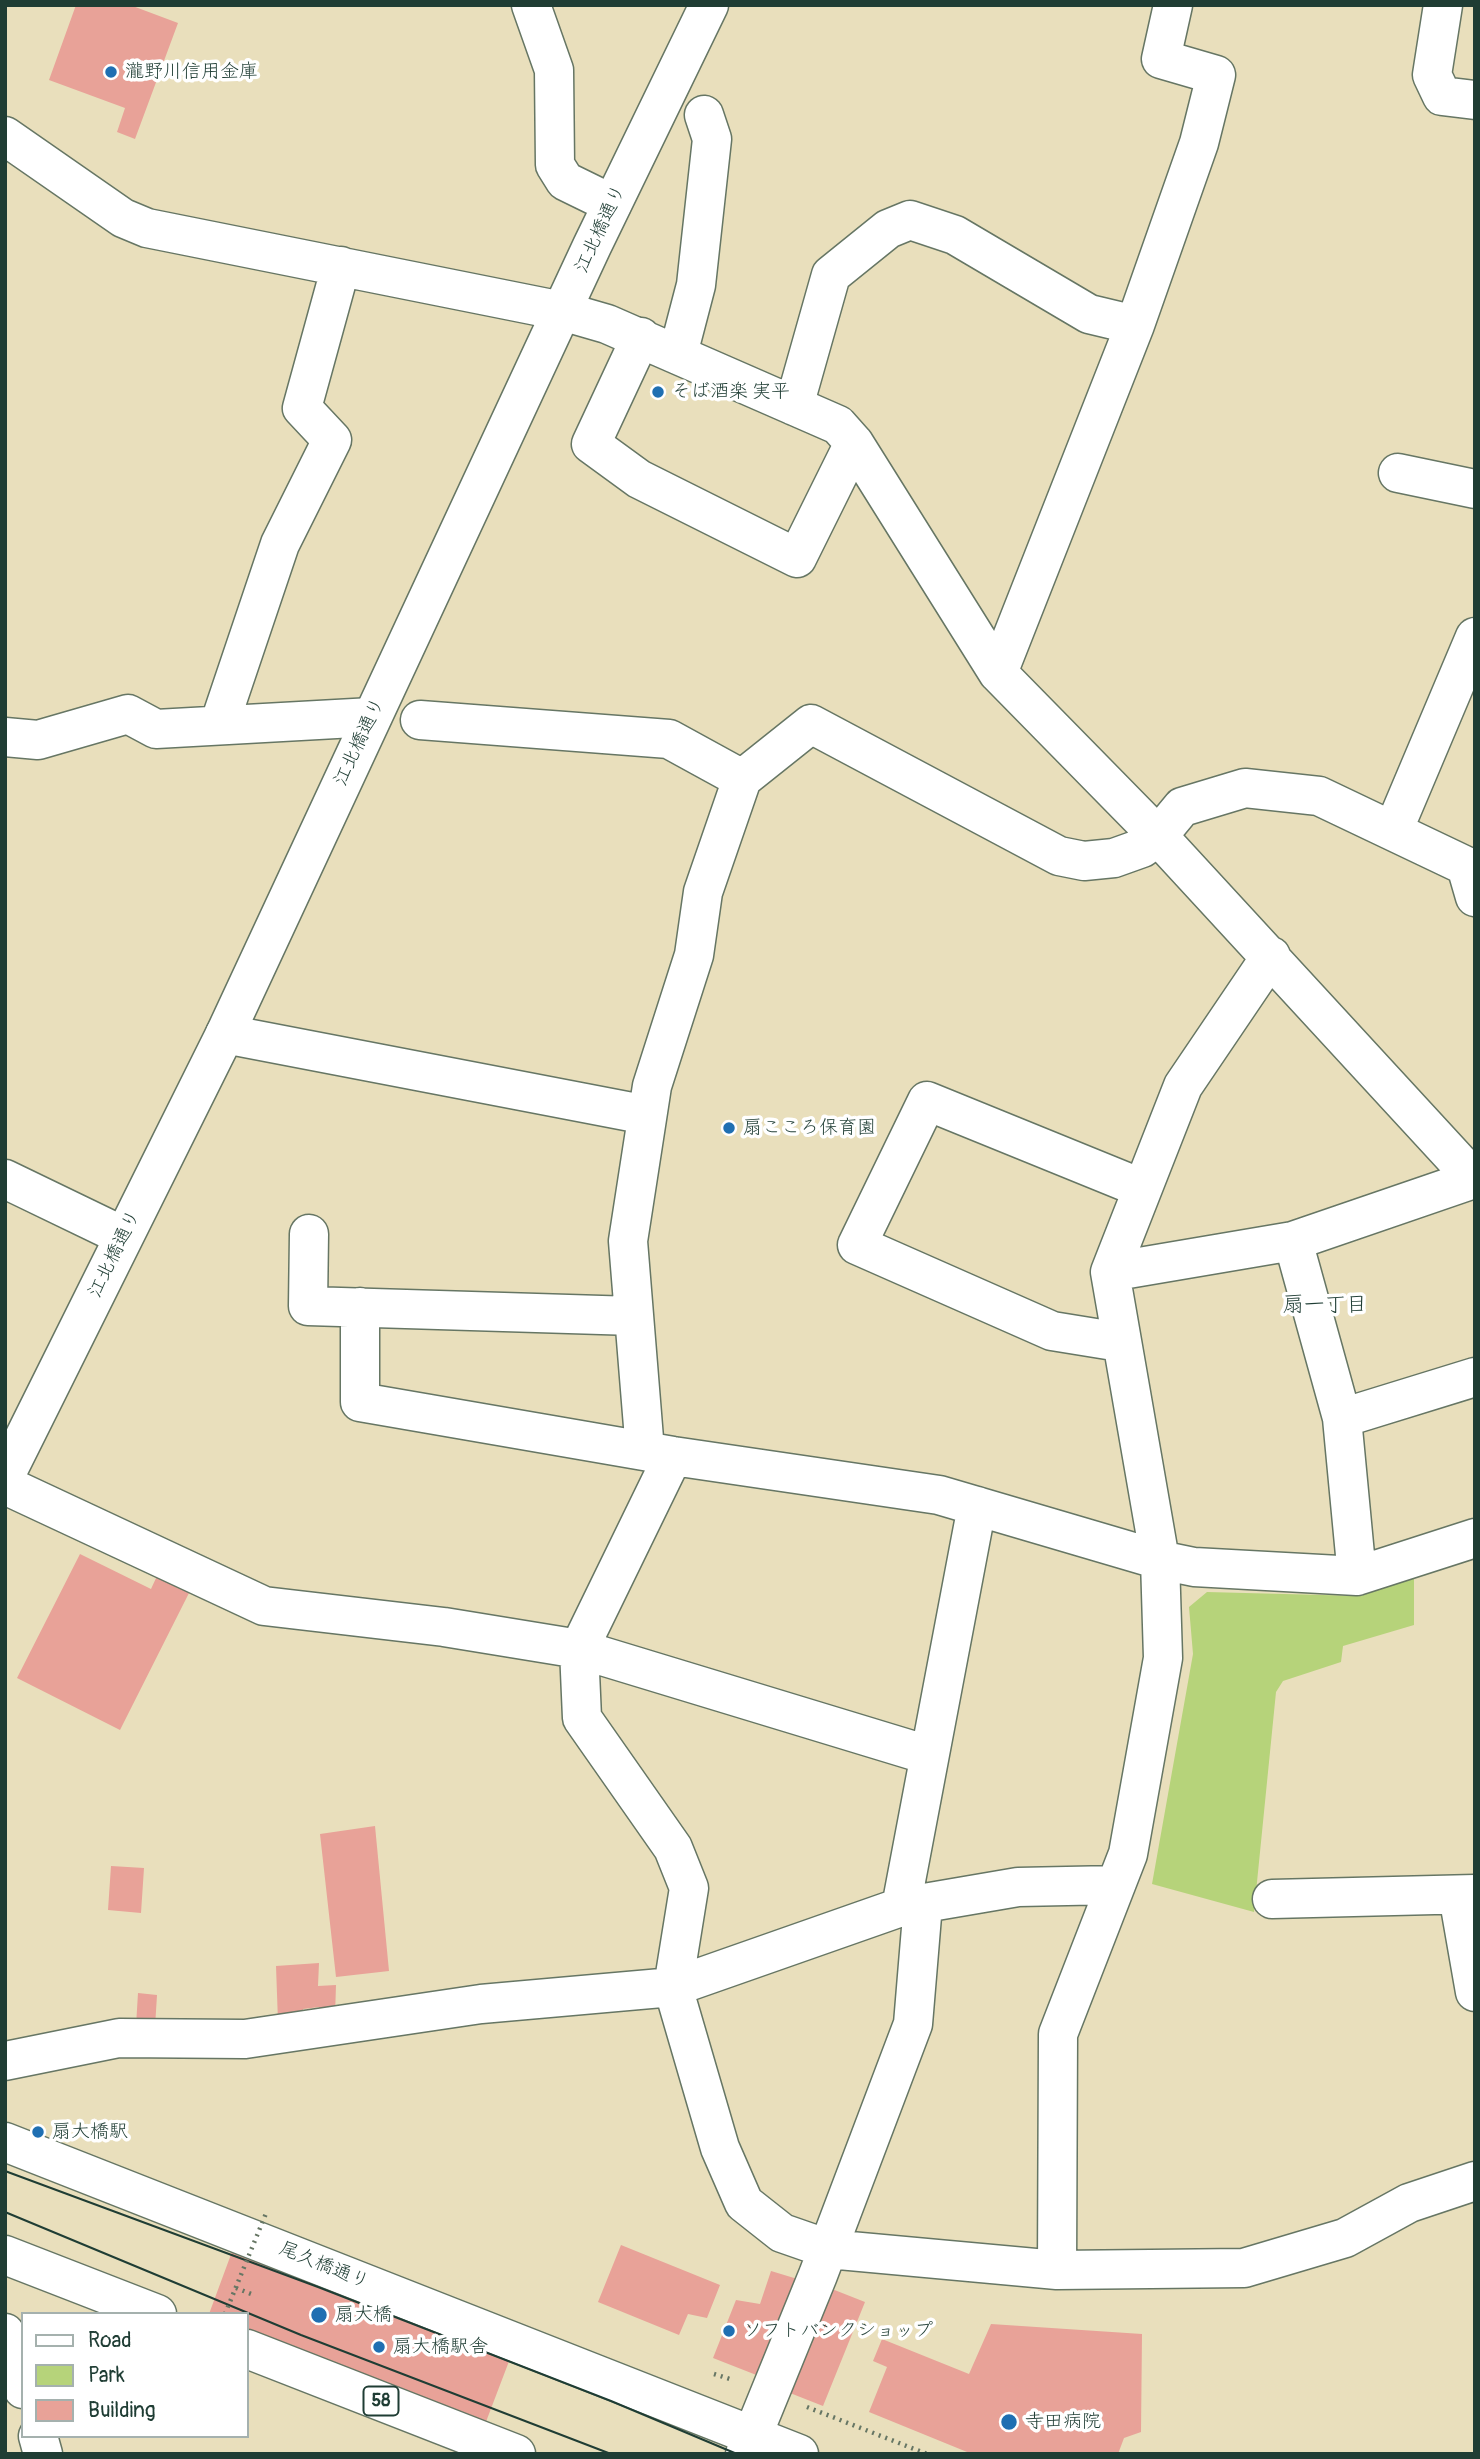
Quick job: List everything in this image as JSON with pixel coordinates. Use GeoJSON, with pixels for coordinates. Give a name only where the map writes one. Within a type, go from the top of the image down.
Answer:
{"type":"FeatureCollection","features":[{"type":"Feature","properties":{"kind":"street"},"geometry":{"type":"LineString","coordinates":[[531,5],[554,71],[555,165],[565,181],[612,204]]}},
{"type":"Feature","properties":{"kind":"street","name":"江北橋通り"},"geometry":{"type":"LineString","coordinates":[[5,1476],[225,1034],[612,204],[709,5]]}},
{"type":"Feature","properties":{"kind":"street"},"geometry":{"type":"LineString","coordinates":[[998,673],[1135,325],[1199,143],[1216,75],[1161,59],[1173,5]]}},
{"type":"Feature","properties":{"kind":"street"},"geometry":{"type":"LineString","coordinates":[[1453,11],[1432,75],[1442,96],[1475,100]]}},
{"type":"Feature","properties":{"kind":"street"},"geometry":{"type":"LineString","coordinates":[[678,354],[696,285],[712,139],[704,115]]}},
{"type":"Feature","properties":{"kind":"street"},"geometry":{"type":"LineString","coordinates":[[5,136],[123,218],[147,228],[562,311],[641,337],[838,425],[855,443],[998,673],[1271,956],[1475,1180],[1293,1241],[1110,1272]]}},
{"type":"Feature","properties":{"kind":"street"},"geometry":{"type":"LineString","coordinates":[[794,406],[831,275],[888,229],[910,220],[956,235],[1089,314],[1135,325]]}},
{"type":"Feature","properties":{"kind":"street"},"geometry":{"type":"LineString","coordinates":[[219,724],[280,544],[332,440],[302,408],[341,266]]}},
{"type":"Feature","properties":{"kind":"street"},"geometry":{"type":"LineString","coordinates":[[641,337],[591,444],[639,479],[797,558],[855,443]]}},
{"type":"Feature","properties":{"kind":"street"},"geometry":{"type":"LineString","coordinates":[[1398,473],[1475,489]]}},
{"type":"Feature","properties":{"kind":"street"},"geometry":{"type":"LineString","coordinates":[[1393,831],[1475,637]]}},
{"type":"Feature","properties":{"kind":"street"},"geometry":{"type":"LineString","coordinates":[[5,737],[38,740],[128,714],[156,729],[372,717]]}},
{"type":"Feature","properties":{"kind":"street"},"geometry":{"type":"LineString","coordinates":[[421,720],[669,739],[742,779]]}},
{"type":"Feature","properties":{"kind":"street"},"geometry":{"type":"LineString","coordinates":[[1472,874],[1393,831],[1319,796],[1245,788],[1182,807],[1158,836],[1142,848],[1114,858],[1084,861],[1059,856],[811,724],[742,779],[703,892],[694,955],[652,1086],[628,1241],[634,1316],[659,1454],[579,1648],[582,1718],[673,1848],[688,1888],[673,1987],[720,2148],[744,2203],[782,2233],[828,2249],[1057,2270],[1244,2268],[1345,2238],[1409,2203],[1475,2181]]}},
{"type":"Feature","properties":{"kind":"street"},"geometry":{"type":"LineString","coordinates":[[1057,2270],[1058,2034],[1128,1854],[1163,1658],[1160,1560],[1120,1342],[1110,1272],[1183,1086],[1271,956]]}},
{"type":"Feature","properties":{"kind":"street"},"geometry":{"type":"LineString","coordinates":[[225,1034],[647,1115]]}},
{"type":"Feature","properties":{"kind":"street"},"geometry":{"type":"LineString","coordinates":[[1120,1342],[1052,1331],[858,1245],[927,1101],[1141,1188]]}},
{"type":"Feature","properties":{"kind":"street"},"geometry":{"type":"LineString","coordinates":[[5,1180],[123,1236]]}},
{"type":"Feature","properties":{"kind":"street"},"geometry":{"type":"LineString","coordinates":[[309,1234],[308,1306],[634,1316]]}},
{"type":"Feature","properties":{"kind":"street"},"geometry":{"type":"LineString","coordinates":[[1293,1241],[1342,1418],[1357,1576]]}},
{"type":"Feature","properties":{"kind":"street"},"geometry":{"type":"LineString","coordinates":[[360,1307],[360,1402],[659,1454],[939,1495],[1160,1560],[1194,1567],[1357,1576],[1475,1538]]}},
{"type":"Feature","properties":{"kind":"street"},"geometry":{"type":"LineString","coordinates":[[1342,1418],[1475,1377]]}},
{"type":"Feature","properties":{"kind":"street"},"geometry":{"type":"LineString","coordinates":[[5,1485],[264,1606],[444,1627],[579,1648],[928,1755]]}},
{"type":"Feature","properties":{"kind":"street"},"geometry":{"type":"LineString","coordinates":[[750,2445],[913,2024],[912,1905],[928,1755],[977,1506]]}},
{"type":"Feature","properties":{"kind":"street"},"geometry":{"type":"LineString","coordinates":[[5,2061],[119,2038],[245,2039],[481,2004],[673,1987],[912,1905],[1018,1887],[1116,1885]]}},
{"type":"Feature","properties":{"kind":"street"},"geometry":{"type":"LineString","coordinates":[[1272,1899],[1467,1894],[1475,1992]]}},
{"type":"Feature","properties":{"kind":"street","name":"尾久橋通り"},"geometry":{"type":"LineString","coordinates":[[5,2142],[750,2445],[799,2454]]}},
{"type":"Feature","properties":{"kind":"street"},"geometry":{"type":"LineString","coordinates":[[6,2260],[151,2312]]}},
{"type":"Feature","properties":{"kind":"street"},"geometry":{"type":"LineString","coordinates":[[5,2333],[21,2383]]}},
{"type":"Feature","properties":{"kind":"street","name":"58"},"geometry":{"type":"LineString","coordinates":[[248,2349],[516,2454]]}},
{"type":"Feature","properties":{"kind":"path"},"geometry":{"type":"LineString","coordinates":[[226,2312],[267,2211]]}},
{"type":"Feature","properties":{"kind":"path"},"geometry":{"type":"LineString","coordinates":[[236,2288],[254,2295]]}},
{"type":"Feature","properties":{"kind":"path"},"geometry":{"type":"LineString","coordinates":[[799,2404],[927,2454]]}},
{"type":"Feature","properties":{"kind":"green space"},"geometry":{"type":"Polygon","coordinates":[[[1414,1575],[1414,1625],[1343,1646],[1341,1662],[1283,1681],[1276,1692],[1254,1912],[1152,1884],[1193,1654],[1189,1607],[1207,1592],[1361,1596],[1414,1575]]]}},
{"type":"Feature","properties":{"kind":"building"},"geometry":{"type":"Polygon","coordinates":[[[76,5],[130,5],[178,23],[135,139],[117,132],[125,108],[49,80],[76,5]]]}},
{"type":"Feature","properties":{"kind":"building"},"geometry":{"type":"Polygon","coordinates":[[[80,1554],[151,1589],[157,1576],[189,1593],[120,1730],[17,1678],[80,1554]]]}},
{"type":"Feature","properties":{"kind":"building"},"geometry":{"type":"Polygon","coordinates":[[[375,1826],[389,1971],[336,1977],[320,1834],[375,1826]]]}},
{"type":"Feature","properties":{"kind":"building"},"geometry":{"type":"Polygon","coordinates":[[[111,1866],[144,1868],[141,1913],[108,1910],[111,1866]]]}},
{"type":"Feature","properties":{"kind":"building"},"geometry":{"type":"Polygon","coordinates":[[[319,1963],[318,1986],[336,1985],[335,2016],[319,2016],[319,2007],[303,2009],[302,2018],[278,2022],[276,1966],[319,1963]]]}},
{"type":"Feature","properties":{"kind":"building"},"geometry":{"type":"Polygon","coordinates":[[[138,1993],[157,1995],[155,2027],[136,2026],[138,1993]]]}},
{"type":"Feature","properties":{"kind":"building"},"geometry":{"type":"Polygon","coordinates":[[[621,2245],[720,2285],[707,2318],[688,2314],[679,2335],[598,2302],[621,2245]]]}},
{"type":"Feature","properties":{"kind":"building","name":"扇大橋駅舎"},"geometry":{"type":"Polygon","coordinates":[[[233,2249],[511,2356],[484,2427],[248,2337],[248,2312],[210,2312],[233,2249]]]}},
{"type":"Feature","properties":{"kind":"building"},"geometry":{"type":"Polygon","coordinates":[[[771,2271],[804,2281],[764,2378],[713,2358],[736,2300],[760,2304],[771,2271]]]}},
{"type":"Feature","properties":{"kind":"building"},"geometry":{"type":"Polygon","coordinates":[[[832,2289],[865,2302],[823,2406],[790,2393],[832,2289]]]}},
{"type":"Feature","properties":{"kind":"building"},"geometry":{"type":"Polygon","coordinates":[[[991,2324],[1142,2334],[1141,2432],[1124,2438],[1118,2454],[972,2454],[869,2412],[887,2367],[873,2361],[882,2339],[969,2374],[991,2324]]]}},
{"type":"Feature","properties":{"kind":"tram line"},"geometry":{"type":"LineString","coordinates":[[5,2171],[318,2287],[611,2401],[737,2454]]}},
{"type":"Feature","properties":{"kind":"tram line"},"geometry":{"type":"LineString","coordinates":[[5,2212],[246,2312]]}},
{"type":"Feature","properties":{"kind":"tram line"},"geometry":{"type":"LineString","coordinates":[[248,2313],[611,2454]]}},
{"type":"Feature","properties":{"kind":"place","name":"瀧野川信用金庫"},"geometry":{"type":"Point","coordinates":[111,72]}},
{"type":"Feature","properties":{"kind":"place","name":"そば酒楽 実平"},"geometry":{"type":"Point","coordinates":[658,392]}},
{"type":"Feature","properties":{"kind":"place","name":"扇こころ保育園"},"geometry":{"type":"Point","coordinates":[729,1128]}},
{"type":"Feature","properties":{"kind":"place","name":"扇大橋駅"},"geometry":{"type":"Point","coordinates":[38,2132]}},
{"type":"Feature","properties":{"kind":"place","name":"扇大橋"},"geometry":{"type":"Point","coordinates":[319,2315]}},
{"type":"Feature","properties":{"kind":"place","name":"ソフトバンクショップ"},"geometry":{"type":"Point","coordinates":[729,2331]}},
{"type":"Feature","properties":{"kind":"place","name":"扇大橋駅舎"},"geometry":{"type":"Point","coordinates":[379,2347]}},
{"type":"Feature","properties":{"kind":"place","name":"寺田病院"},"geometry":{"type":"Point","coordinates":[1009,2422]}},
{"type":"Feature","properties":{"kind":"district","name":"扇一丁目"},"geometry":{"type":"Point","coordinates":[1325,1306]}}]}
